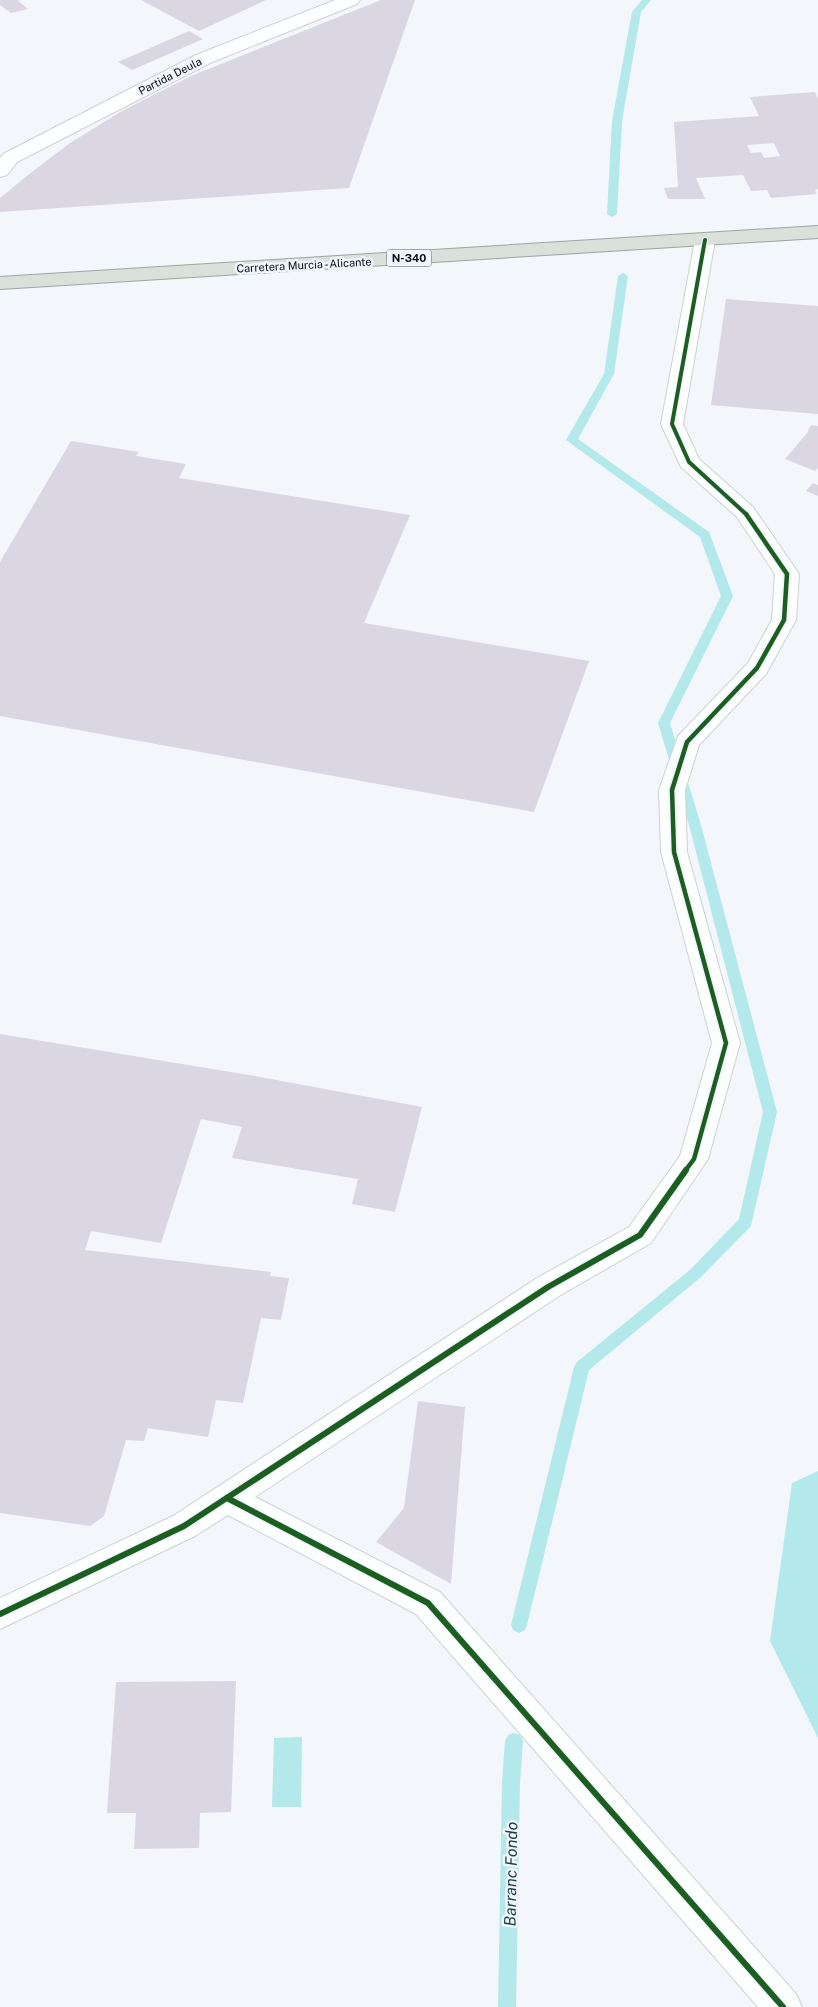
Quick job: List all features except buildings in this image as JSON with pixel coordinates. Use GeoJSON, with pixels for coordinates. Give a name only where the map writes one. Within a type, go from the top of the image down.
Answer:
{"type":"FeatureCollection","features":[{"type":"Feature","properties":{"kind":"highway","name":"Carretera Murcia - Alicante"},"geometry":{"type":"LineString","coordinates":[[0,283],[818,232]]}},
{"type":"Feature","properties":{"kind":"street","name":"Partida Deula"},"geometry":{"type":"LineString","coordinates":[[0,171],[10,158],[202,60],[351,0]]}},
{"type":"Feature","properties":{"kind":"street"},"geometry":{"type":"LineString","coordinates":[[0,1614],[184,1526],[548,1287],[640,1235],[694,1159],[726,1043],[674,852],[672,790],[687,742],[757,668],[784,620],[787,574],[745,512],[689,462],[672,424],[705,240]]}},
{"type":"Feature","properties":{"kind":"street"},"geometry":{"type":"LineString","coordinates":[[226,1498],[428,1602],[783,2007]]}},
{"type":"Feature","properties":{"kind":"water"},"geometry":{"type":"Polygon","coordinates":[[[818,1471],[818,1738],[770,1641],[792,1483],[818,1471]]]}},
{"type":"Feature","properties":{"kind":"water"},"geometry":{"type":"Polygon","coordinates":[[[302,1737],[301,1807],[272,1807],[274,1738],[302,1737]]]}},
{"type":"Feature","properties":{"kind":"waterway"},"geometry":{"type":"LineString","coordinates":[[612,214],[617,121],[637,12],[647,0]]}},
{"type":"Feature","properties":{"kind":"waterway"},"geometry":{"type":"LineString","coordinates":[[519,1625],[582,1367],[696,1273],[746,1222],[770,1112],[695,825],[664,723],[727,596],[705,535],[572,440],[609,374],[623,276]]}},
{"type":"Feature","properties":{"kind":"waterway","name":"Barranc Fondo"},"geometry":{"type":"LineString","coordinates":[[507,2007],[511,1783],[514,1741]]}},
{"type":"Feature","properties":{"kind":"cycle path"},"geometry":{"type":"LineString","coordinates":[[0,1614],[184,1526],[548,1287],[640,1235],[694,1159],[726,1043],[674,852],[672,790],[687,742],[757,668],[784,620],[787,574],[745,512],[689,462],[672,424],[705,240]]}},
{"type":"Feature","properties":{"kind":"cycle path"},"geometry":{"type":"LineString","coordinates":[[227,1498],[428,1603],[783,2007]]}}]}
